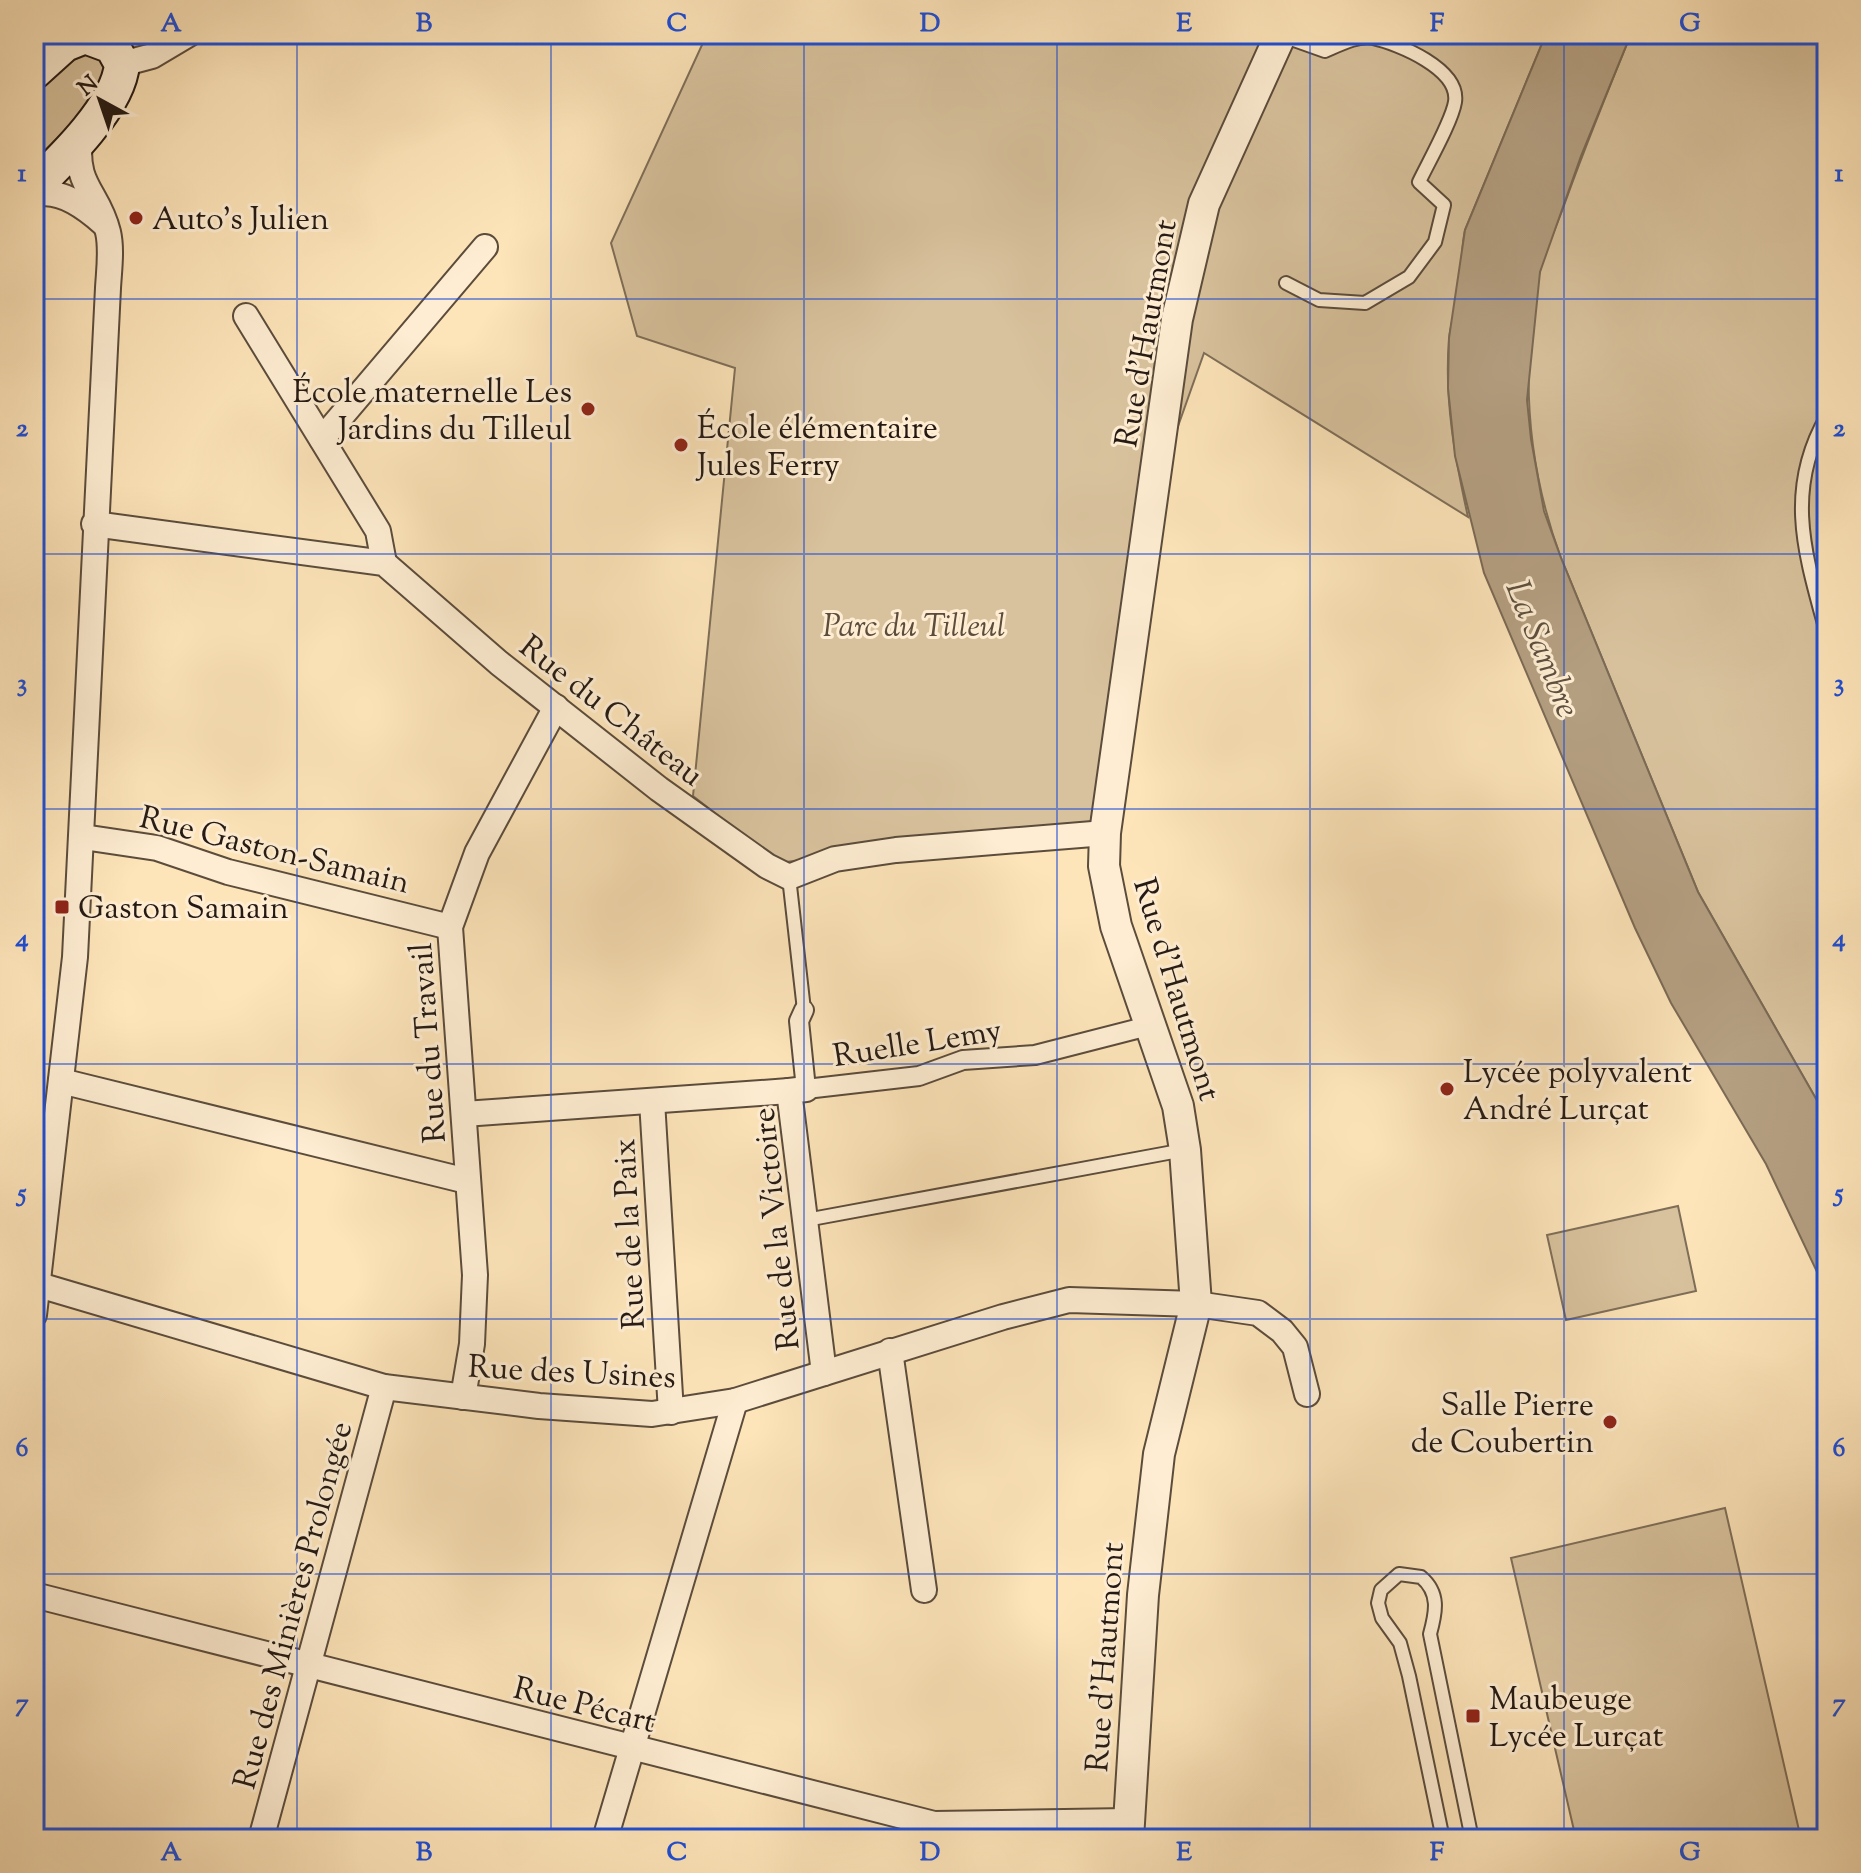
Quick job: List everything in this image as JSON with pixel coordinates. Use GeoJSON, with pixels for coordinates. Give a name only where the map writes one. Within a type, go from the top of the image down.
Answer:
{"type":"FeatureCollection","features":[{"type":"Feature","properties":{"kind":"main road"},"geometry":{"type":"LineString","coordinates":[[34,72],[68,39],[85,36],[115,48],[114,93],[80,138],[34,187]]}},
{"type":"Feature","properties":{"kind":"street"},"geometry":{"type":"LineString","coordinates":[[115,48],[152,56],[189,34]]}},
{"type":"Feature","properties":{"kind":"street","name":"Rue d'Hautmont"},"geometry":{"type":"LineString","coordinates":[[1128,1830],[1143,1595],[1159,1454],[1196,1304],[1185,1150],[1178,1106],[1116,926],[1104,866],[1105,833],[1177,319],[1204,204],[1280,35]]}},
{"type":"Feature","properties":{"kind":"street"},"geometry":{"type":"LineString","coordinates":[[34,1315],[61,1081],[83,837],[87,759],[84,727],[94,524],[102,451],[108,288],[105,225],[94,198],[82,181],[80,138]]}},
{"type":"Feature","properties":{"kind":"street"},"geometry":{"type":"LineString","coordinates":[[34,195],[55,194],[68,199],[105,225]]}},
{"type":"Feature","properties":{"kind":"street"},"geometry":{"type":"LineString","coordinates":[[322,439],[485,247]]}},
{"type":"Feature","properties":{"kind":"street"},"geometry":{"type":"LineString","coordinates":[[94,524],[384,563],[378,531],[246,316]]}},
{"type":"Feature","properties":{"kind":"street","name":"Rue du Château"},"geometry":{"type":"LineString","coordinates":[[384,563],[431,608],[659,789],[767,866],[789,877]]}},
{"type":"Feature","properties":{"kind":"street","name":"Rue du Travail"},"geometry":{"type":"LineString","coordinates":[[463,1397],[472,1344],[475,1275],[450,927],[477,853],[556,707]]}},
{"type":"Feature","properties":{"kind":"street"},"geometry":{"type":"LineString","coordinates":[[789,877],[835,859],[896,850],[1105,833]]}},
{"type":"Feature","properties":{"kind":"street","name":"Rue Gaston-Samain"},"geometry":{"type":"LineString","coordinates":[[83,837],[157,848],[228,872],[450,927]]}},
{"type":"Feature","properties":{"kind":"street","name":"Ruelle Lemy"},"geometry":{"type":"LineString","coordinates":[[804,1010],[799,1021],[797,1090],[919,1076],[963,1060],[1035,1055],[1152,1025]]}},
{"type":"Feature","properties":{"kind":"street"},"geometry":{"type":"LineString","coordinates":[[61,1081],[467,1181]]}},
{"type":"Feature","properties":{"kind":"street"},"geometry":{"type":"LineString","coordinates":[[464,1114],[797,1090]]}},
{"type":"Feature","properties":{"kind":"street","name":"Rue de la Victoire"},"geometry":{"type":"LineString","coordinates":[[797,1090],[806,1220],[824,1373]]}},
{"type":"Feature","properties":{"kind":"street","name":"Rue de la Paix"},"geometry":{"type":"LineString","coordinates":[[652,1101],[671,1412]]}},
{"type":"Feature","properties":{"kind":"street","name":"Rue des Usines"},"geometry":{"type":"LineString","coordinates":[[39,1285],[384,1387],[652,1414],[735,1401],[890,1351],[1069,1300],[1196,1304],[1258,1313],[1282,1331],[1295,1347],[1307,1394]]}},
{"type":"Feature","properties":{"kind":"street"},"geometry":{"type":"LineString","coordinates":[[890,1351],[924,1590]]}},
{"type":"Feature","properties":{"kind":"street","name":"Rue des Minières Prolongée"},"geometry":{"type":"LineString","coordinates":[[261,1839],[384,1387]]}},
{"type":"Feature","properties":{"kind":"street"},"geometry":{"type":"LineString","coordinates":[[605,1839],[735,1401]]}},
{"type":"Feature","properties":{"kind":"street","name":"Rue Pécart"},"geometry":{"type":"LineString","coordinates":[[34,1595],[630,1748],[932,1831],[1128,1830]]}},
{"type":"Feature","properties":{"kind":"lane"},"geometry":{"type":"LineString","coordinates":[[1280,35],[1325,51],[1342,39],[1372,38],[1440,67],[1452,83],[1455,102],[1419,182],[1444,205],[1435,242],[1409,277],[1365,303],[1319,300],[1286,283]]}},
{"type":"Feature","properties":{"kind":"lane"},"geometry":{"type":"LineString","coordinates":[[1827,416],[1805,470],[1800,513],[1804,550],[1827,635]]}},
{"type":"Feature","properties":{"kind":"lane","name":"Ruelle Lemy"},"geometry":{"type":"LineString","coordinates":[[789,877],[804,1010]]}},
{"type":"Feature","properties":{"kind":"lane"},"geometry":{"type":"LineString","coordinates":[[806,1220],[1185,1150]]}},
{"type":"Feature","properties":{"kind":"lane"},"geometry":{"type":"LineString","coordinates":[[1443,1839],[1400,1643],[1382,1618],[1378,1603],[1381,1590],[1399,1574],[1421,1577],[1435,1594],[1436,1609],[1430,1634],[1472,1839]]}},
{"type":"Feature","properties":{"kind":"green space","name":"Parc du Tilleul"},"geometry":{"type":"Polygon","coordinates":[[[707,34],[1546,34],[1465,230],[1449,339],[1448,384],[1455,451],[1468,517],[1204,353],[1133,553],[1090,827],[910,845],[779,863],[693,796],[735,368],[637,336],[611,243],[707,34]]]}},
{"type":"Feature","properties":{"kind":"green space"},"geometry":{"type":"Polygon","coordinates":[[[1631,34],[1827,34],[1827,1118],[1698,892],[1561,558],[1534,453],[1529,382],[1533,311],[1539,275],[1578,166],[1631,34]]]}},
{"type":"Feature","properties":{"kind":"green space"},"geometry":{"type":"Polygon","coordinates":[[[89,48],[106,65],[95,92],[77,117],[34,161],[34,91],[89,48]]]}},
{"type":"Feature","properties":{"kind":"green space"},"geometry":{"type":"Polygon","coordinates":[[[1678,1206],[1696,1291],[1566,1320],[1547,1235],[1678,1206]]]}},
{"type":"Feature","properties":{"kind":"green space"},"geometry":{"type":"Polygon","coordinates":[[[1725,1508],[1801,1839],[1576,1839],[1511,1558],[1725,1508]]]}},
{"type":"Feature","properties":{"kind":"water","name":"La Sambre"},"geometry":{"type":"Polygon","coordinates":[[[1546,34],[1631,34],[1581,156],[1540,272],[1527,400],[1544,511],[1698,892],[1827,1118],[1827,1293],[1766,1164],[1671,1003],[1635,928],[1484,573],[1455,456],[1448,388],[1449,338],[1465,230],[1546,34]]]}},
{"type":"Feature","properties":{"kind":"place","name":"Auto's Julien"},"geometry":{"type":"Point","coordinates":[136,218]}},
{"type":"Feature","properties":{"kind":"place","name":"École maternelle Les Jardins du Tilleul"},"geometry":{"type":"Point","coordinates":[588,409]}},
{"type":"Feature","properties":{"kind":"place","name":"École élémentaire Jules Ferry"},"geometry":{"type":"Point","coordinates":[681,445]}},
{"type":"Feature","properties":{"kind":"place","name":"Gaston Samain"},"geometry":{"type":"Point","coordinates":[62,907]}},
{"type":"Feature","properties":{"kind":"place","name":"Lycée polyvalent André Lurçat"},"geometry":{"type":"Point","coordinates":[1447,1089]}},
{"type":"Feature","properties":{"kind":"place","name":"Salle Pierre de Coubertin"},"geometry":{"type":"Point","coordinates":[1610,1422]}},
{"type":"Feature","properties":{"kind":"place","name":"Maubeuge Lycée Lurçat"},"geometry":{"type":"Point","coordinates":[1473,1716]}}]}
